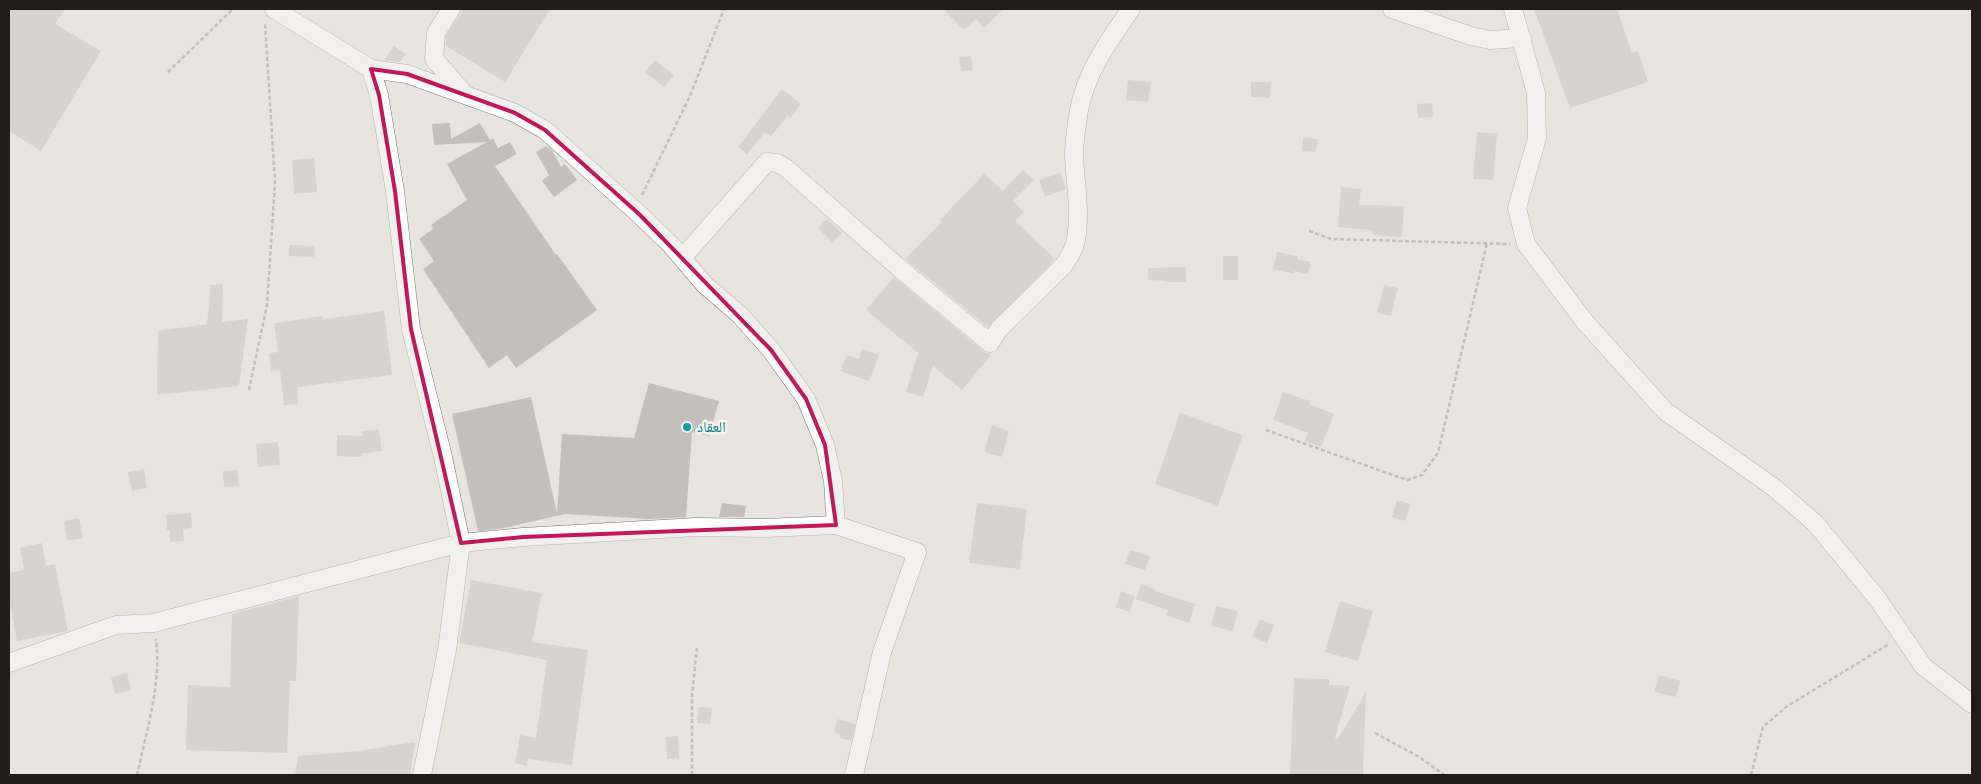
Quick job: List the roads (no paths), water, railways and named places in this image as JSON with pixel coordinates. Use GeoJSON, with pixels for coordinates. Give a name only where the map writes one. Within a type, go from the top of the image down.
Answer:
{"type":"FeatureCollection","features":[{"type":"Feature","properties":{"kind":"street"},"geometry":{"type":"LineString","coordinates":[[451,9],[436,33],[434,59],[466,95]]}},
{"type":"Feature","properties":{"kind":"street"},"geometry":{"type":"LineString","coordinates":[[682,258],[767,162],[778,163],[898,267],[990,343],[999,329],[1063,266],[1071,254],[1076,239],[1077,214],[1074,153],[1080,109],[1088,80],[1110,40],[1131,9]]}},
{"type":"Feature","properties":{"kind":"street"},"geometry":{"type":"LineString","coordinates":[[1392,9],[1470,36],[1490,40],[1522,38]]}},
{"type":"Feature","properties":{"kind":"street"},"geometry":{"type":"LineString","coordinates":[[1513,9],[1536,93],[1537,138],[1518,208],[1526,244],[1585,322],[1665,412],[1772,486],[1814,523],[1877,598],[1923,666],[1972,704]]}},
{"type":"Feature","properties":{"kind":"street"},"geometry":{"type":"LineString","coordinates":[[269,13],[371,68],[407,74],[515,113],[545,130],[635,210],[682,258],[705,285],[740,315],[771,350],[806,399],[825,445],[833,481],[836,525]]}},
{"type":"Feature","properties":{"kind":"street"},"geometry":{"type":"LineString","coordinates":[[371,68],[380,95],[395,191],[411,329],[443,457],[461,543],[447,650],[422,775]]}},
{"type":"Feature","properties":{"kind":"street"},"geometry":{"type":"LineString","coordinates":[[9,663],[116,625],[153,623],[461,543],[523,536],[696,527],[765,528],[836,525],[917,552],[882,652],[854,775]]}},
{"type":"Feature","properties":{"kind":"place","name":"العقاد"},"geometry":{"type":"Point","coordinates":[687,427]}}]}
